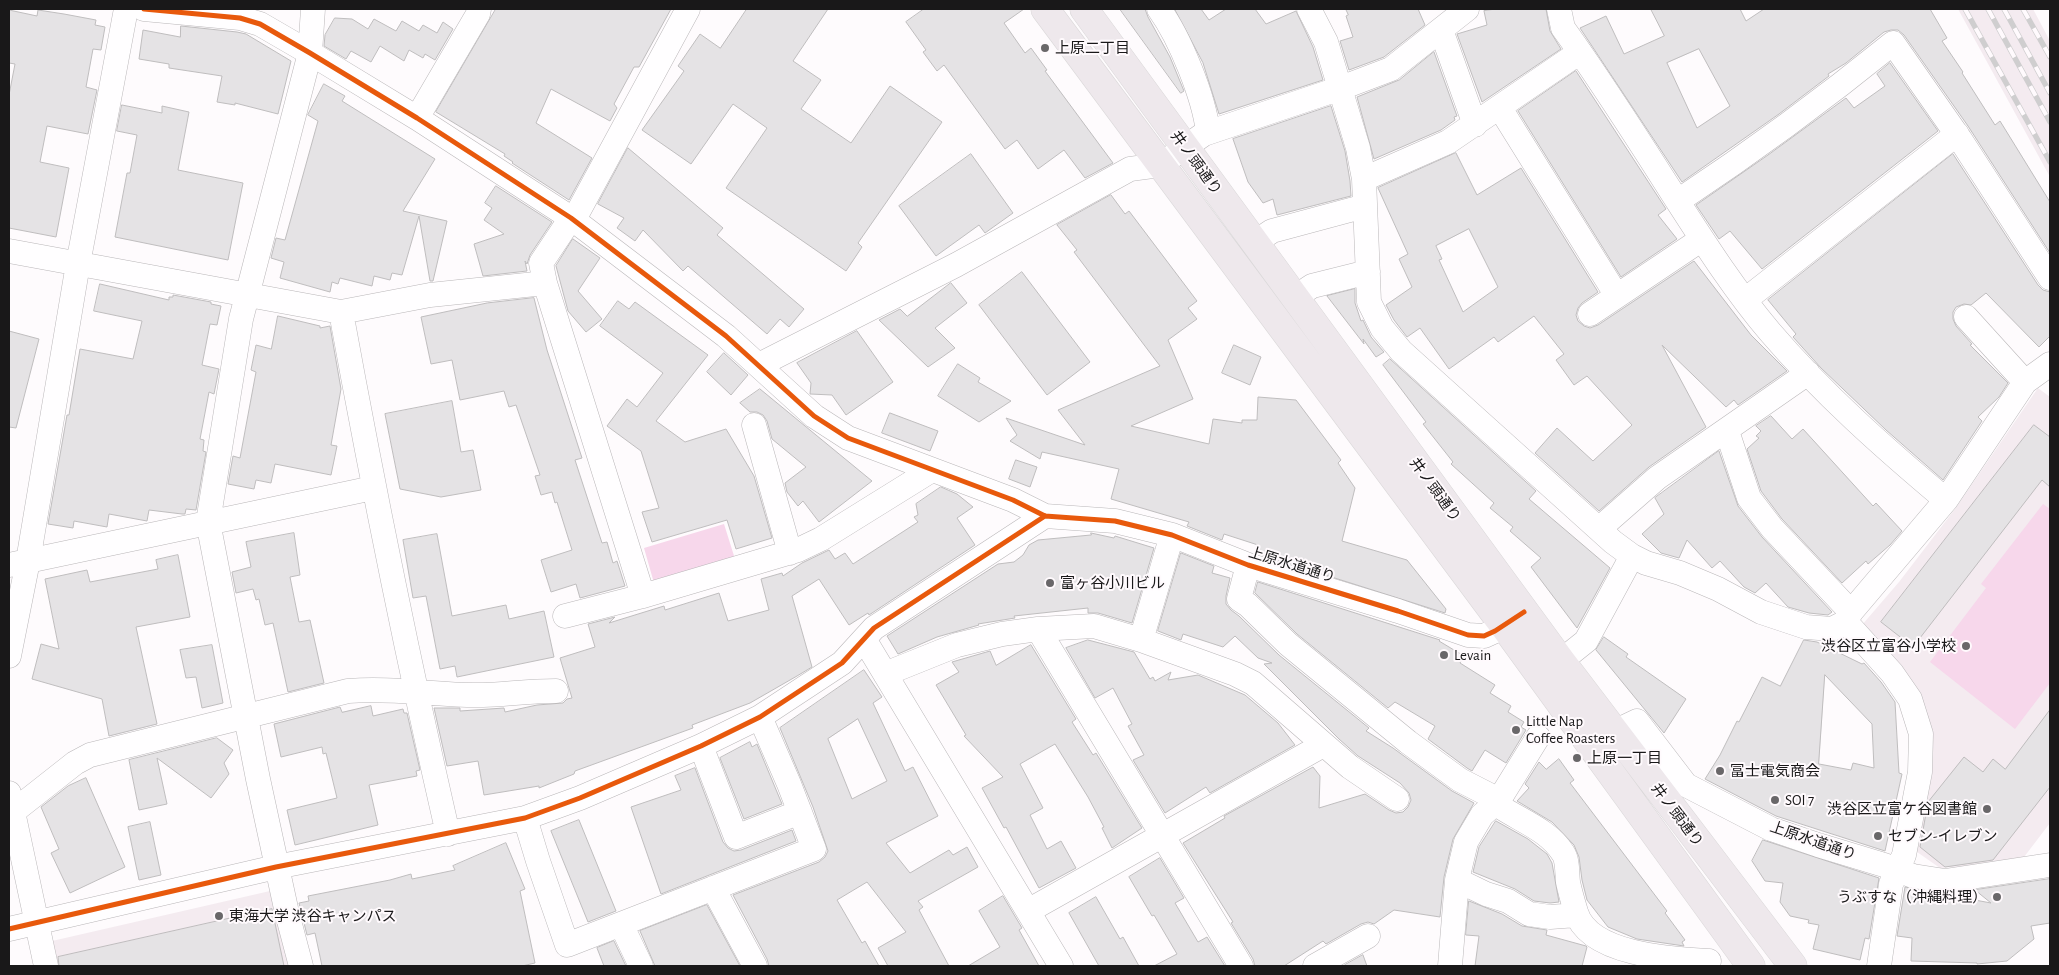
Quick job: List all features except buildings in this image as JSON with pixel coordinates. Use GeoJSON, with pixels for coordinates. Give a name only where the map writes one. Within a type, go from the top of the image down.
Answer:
{"type":"FeatureCollection","features":[{"type":"Feature","properties":{"kind":"main road","name":"井ノ頭通り"},"geometry":{"type":"LineString","coordinates":[[1045,9],[1160,165],[1514,619],[1561,661],[1793,966]]}},
{"type":"Feature","properties":{"kind":"main road","name":"井ノ頭通り"},"geometry":{"type":"LineString","coordinates":[[1084,9],[1294,298],[1751,966]]}},
{"type":"Feature","properties":{"kind":"street"},"geometry":{"type":"LineString","coordinates":[[9,656],[18,563],[78,264],[126,9]]}},
{"type":"Feature","properties":{"kind":"street"},"geometry":{"type":"LineString","coordinates":[[144,9],[240,18],[260,24],[417,118],[571,218],[726,336],[814,416],[848,438],[1013,500],[1045,516]]}},
{"type":"Feature","properties":{"kind":"street"},"geometry":{"type":"LineString","coordinates":[[301,966],[276,867],[208,522],[241,319],[249,295],[310,53],[313,9]]}},
{"type":"Feature","properties":{"kind":"street"},"geometry":{"type":"LineString","coordinates":[[417,118],[478,14],[479,9]]}},
{"type":"Feature","properties":{"kind":"street"},"geometry":{"type":"LineString","coordinates":[[643,596],[545,283],[541,263],[571,218],[578,212],[688,9]]}},
{"type":"Feature","properties":{"kind":"street"},"geometry":{"type":"LineString","coordinates":[[1159,9],[1172,31],[1200,94],[1208,132]]}},
{"type":"Feature","properties":{"kind":"street"},"geometry":{"type":"LineString","coordinates":[[1309,9],[1326,42],[1358,148],[1364,179],[1369,302],[1382,328],[1401,351],[1600,528],[1613,542],[1632,556],[1718,589],[1761,612],[1806,627],[1832,629],[1848,617],[1946,500],[2041,375],[1966,317]]}},
{"type":"Feature","properties":{"kind":"street"},"geometry":{"type":"LineString","coordinates":[[759,365],[956,265],[1130,170],[1160,165],[1208,132],[1341,88],[1391,69],[1467,9]]}},
{"type":"Feature","properties":{"kind":"street"},"geometry":{"type":"LineString","coordinates":[[1559,9],[1563,28],[1702,239],[1770,332],[1877,442],[1946,500]]}},
{"type":"Feature","properties":{"kind":"street"},"geometry":{"type":"LineString","coordinates":[[1440,30],[1475,125]]}},
{"type":"Feature","properties":{"kind":"street"},"geometry":{"type":"LineString","coordinates":[[1678,201],[1743,158],[1893,43],[1956,134],[2050,278]]}},
{"type":"Feature","properties":{"kind":"street"},"geometry":{"type":"LineString","coordinates":[[1364,179],[1448,142],[1580,52]]}},
{"type":"Feature","properties":{"kind":"street"},"geometry":{"type":"LineString","coordinates":[[1500,108],[1617,296]]}},
{"type":"Feature","properties":{"kind":"street"},"geometry":{"type":"LineString","coordinates":[[1745,300],[1956,134]]}},
{"type":"Feature","properties":{"kind":"street"},"geometry":{"type":"LineString","coordinates":[[1254,243],[1272,231],[1365,206]]}},
{"type":"Feature","properties":{"kind":"street"},"geometry":{"type":"LineString","coordinates":[[1590,314],[1702,239]]}},
{"type":"Feature","properties":{"kind":"street"},"geometry":{"type":"LineString","coordinates":[[9,251],[341,312],[430,295],[545,283]]}},
{"type":"Feature","properties":{"kind":"street"},"geometry":{"type":"LineString","coordinates":[[1294,298],[1312,286],[1368,272]]}},
{"type":"Feature","properties":{"kind":"street"},"geometry":{"type":"LineString","coordinates":[[341,312],[373,488],[448,834]]}},
{"type":"Feature","properties":{"kind":"street"},"geometry":{"type":"LineString","coordinates":[[1600,528],[1657,478],[1808,373]]}},
{"type":"Feature","properties":{"kind":"street"},"geometry":{"type":"LineString","coordinates":[[754,425],[790,553]]}},
{"type":"Feature","properties":{"kind":"street"},"geometry":{"type":"LineString","coordinates":[[1727,431],[1749,498],[1892,673],[1910,699],[1921,734],[1920,772],[1904,855],[1891,884],[1879,966]]}},
{"type":"Feature","properties":{"kind":"street"},"geometry":{"type":"LineString","coordinates":[[565,616],[643,596],[790,553],[821,539],[932,470]]}},
{"type":"Feature","properties":{"kind":"street"},"geometry":{"type":"LineString","coordinates":[[18,563],[373,488]]}},
{"type":"Feature","properties":{"kind":"street"},"geometry":{"type":"LineString","coordinates":[[9,930],[276,867],[525,818],[580,798],[701,746],[760,717],[842,663],[874,628],[1045,516]]}},
{"type":"Feature","properties":{"kind":"street","name":"上原水道通り"},"geometry":{"type":"LineString","coordinates":[[1045,516],[1115,521],[1172,535],[1248,565],[1398,611],[1468,635],[1484,636],[1514,619]]}},
{"type":"Feature","properties":{"kind":"street"},"geometry":{"type":"LineString","coordinates":[[1141,640],[1172,535]]}},
{"type":"Feature","properties":{"kind":"street"},"geometry":{"type":"LineString","coordinates":[[1561,661],[1586,641],[1632,556]]}},
{"type":"Feature","properties":{"kind":"street"},"geometry":{"type":"LineString","coordinates":[[1248,565],[1239,599],[1271,626],[1288,644],[1408,742],[1460,780],[1500,800],[1502,808],[1529,825],[1548,834],[1565,854],[1568,884],[1577,915],[1585,929],[1602,940],[1644,955],[1709,961]]}},
{"type":"Feature","properties":{"kind":"street"},"geometry":{"type":"LineString","coordinates":[[885,674],[957,645],[1002,634],[1038,629],[1094,626],[1141,640],[1235,674],[1253,683],[1350,767],[1397,799]]}},
{"type":"Feature","properties":{"kind":"street"},"geometry":{"type":"LineString","coordinates":[[1038,629],[1241,966]]}},
{"type":"Feature","properties":{"kind":"street"},"geometry":{"type":"LineString","coordinates":[[864,639],[1061,966]]}},
{"type":"Feature","properties":{"kind":"street"},"geometry":{"type":"LineString","coordinates":[[46,966],[38,923],[10,807],[75,763],[90,755],[348,691],[374,688],[416,693],[483,695],[556,691]]}},
{"type":"Feature","properties":{"kind":"street"},"geometry":{"type":"LineString","coordinates":[[525,818],[567,945],[814,849],[760,717]]}},
{"type":"Feature","properties":{"kind":"street","name":"上原水道通り"},"geometry":{"type":"LineString","coordinates":[[1614,732],[1637,721],[1686,785],[1771,829],[1898,869],[1913,876],[1945,881],[2050,865]]}},
{"type":"Feature","properties":{"kind":"street"},"geometry":{"type":"LineString","coordinates":[[1450,966],[1457,880],[1466,842],[1482,815],[1500,800],[1538,737]]}},
{"type":"Feature","properties":{"kind":"street"},"geometry":{"type":"LineString","coordinates":[[1028,911],[1323,744]]}},
{"type":"Feature","properties":{"kind":"street"},"geometry":{"type":"LineString","coordinates":[[701,746],[736,837],[800,812]]}},
{"type":"Feature","properties":{"kind":"street"},"geometry":{"type":"LineString","coordinates":[[1457,880],[1486,894],[1508,901],[1529,914],[1550,917],[1577,915]]}},
{"type":"Feature","properties":{"kind":"street"},"geometry":{"type":"LineString","coordinates":[[713,888],[755,966]]}},
{"type":"Feature","properties":{"kind":"street"},"geometry":{"type":"LineString","coordinates":[[622,924],[641,966]]}},
{"type":"Feature","properties":{"kind":"street"},"geometry":{"type":"LineString","coordinates":[[1315,966],[1368,936]]}},
{"type":"Feature","properties":{"kind":"shaded area"},"geometry":{"type":"Polygon","coordinates":[[[1958,9],[2033,9],[2050,41],[2050,177],[1958,9]]]}},
{"type":"Feature","properties":{"kind":"shaded area","name":"渋谷区立富谷小学校"},"geometry":{"type":"Polygon","coordinates":[[[2038,388],[2050,397],[2050,823],[2021,861],[1940,868],[1917,852],[1930,725],[1924,703],[1903,668],[1862,625],[1899,582],[1955,509],[2038,388]]]}},
{"type":"Feature","properties":{"kind":"shaded area"},"geometry":{"type":"Polygon","coordinates":[[[2043,504],[2050,509],[2050,683],[2015,729],[1930,662],[1986,588],[1981,584],[2043,504]]]}},
{"type":"Feature","properties":{"kind":"shaded area"},"geometry":{"type":"Polygon","coordinates":[[[724,524],[735,559],[654,583],[644,548],[724,524]]]}},
{"type":"Feature","properties":{"kind":"shaded area","name":"東海大学 渋谷キャンパス"},"geometry":{"type":"Polygon","coordinates":[[[270,891],[289,966],[57,966],[52,941],[270,891]]]}},
{"type":"Feature","properties":{"kind":"railway"},"geometry":{"type":"LineString","coordinates":[[1965,9],[2050,162]]}},
{"type":"Feature","properties":{"kind":"railway"},"geometry":{"type":"LineString","coordinates":[[1988,9],[2050,122]]}},
{"type":"Feature","properties":{"kind":"railway"},"geometry":{"type":"LineString","coordinates":[[2004,9],[2050,93]]}},
{"type":"Feature","properties":{"kind":"railway"},"geometry":{"type":"LineString","coordinates":[[2023,9],[2050,57]]}},
{"type":"Feature","properties":{"kind":"cycle path"},"geometry":{"type":"LineString","coordinates":[[144,9],[240,18],[260,24],[417,118],[571,218],[726,336],[814,416],[848,438],[1013,500],[1045,516],[1115,521],[1172,535],[1248,565],[1398,611],[1468,635],[1484,636],[1524,612]]}},
{"type":"Feature","properties":{"kind":"cycle path"},"geometry":{"type":"LineString","coordinates":[[9,929],[276,867],[525,818],[580,798],[701,746],[760,717],[842,663],[874,628],[1045,516]]}},
{"type":"Feature","properties":{"kind":"place","name":"上原二丁目"},"geometry":{"type":"Point","coordinates":[1045,48]}},
{"type":"Feature","properties":{"kind":"place","name":"富ヶ谷小川ビル"},"geometry":{"type":"Point","coordinates":[1050,583]}},
{"type":"Feature","properties":{"kind":"place","name":"渋谷区立富谷小学校"},"geometry":{"type":"Point","coordinates":[1966,646]}},
{"type":"Feature","properties":{"kind":"place","name":"Levain"},"geometry":{"type":"Point","coordinates":[1444,655]}},
{"type":"Feature","properties":{"kind":"place","name":"Little Nap Coffee Roasters"},"geometry":{"type":"Point","coordinates":[1516,730]}},
{"type":"Feature","properties":{"kind":"place","name":"上原一丁目"},"geometry":{"type":"Point","coordinates":[1577,758]}},
{"type":"Feature","properties":{"kind":"place","name":"冨士電気商会"},"geometry":{"type":"Point","coordinates":[1720,771]}},
{"type":"Feature","properties":{"kind":"place","name":"SOI 7"},"geometry":{"type":"Point","coordinates":[1775,800]}},
{"type":"Feature","properties":{"kind":"place","name":"渋谷区立富ケ谷図書館"},"geometry":{"type":"Point","coordinates":[1987,809]}},
{"type":"Feature","properties":{"kind":"place","name":"セブン-イレブン"},"geometry":{"type":"Point","coordinates":[1878,836]}},
{"type":"Feature","properties":{"kind":"place","name":"うぶすな（沖縄料理）"},"geometry":{"type":"Point","coordinates":[1997,897]}},
{"type":"Feature","properties":{"kind":"place","name":"東海大学 渋谷キャンパス"},"geometry":{"type":"Point","coordinates":[219,916]}}]}
